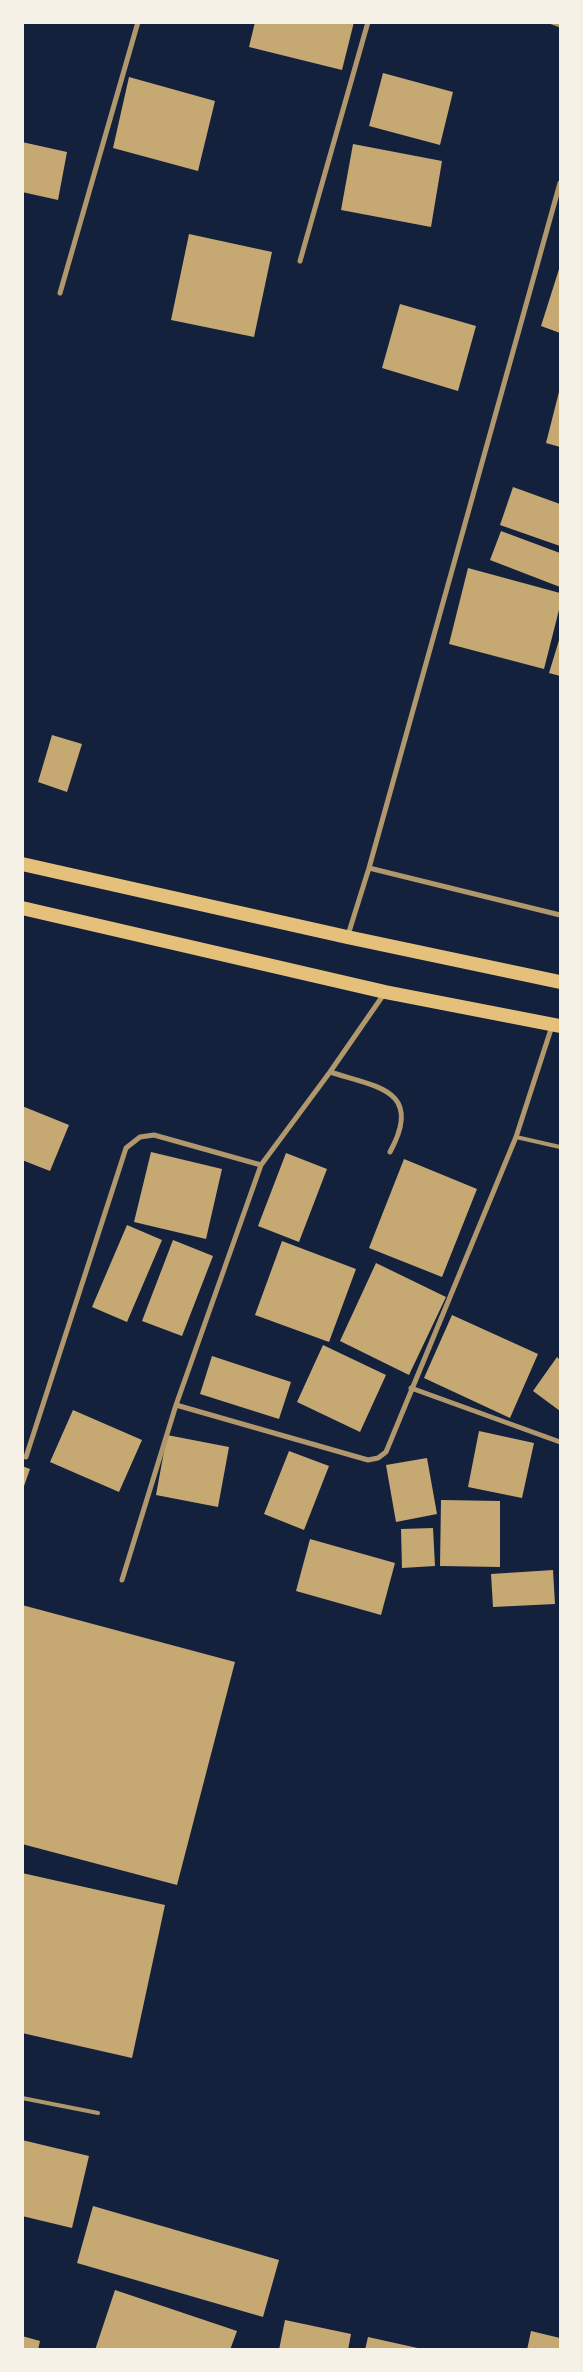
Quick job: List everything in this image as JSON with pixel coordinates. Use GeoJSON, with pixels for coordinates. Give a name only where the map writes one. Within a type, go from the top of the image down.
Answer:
{"type":"FeatureCollection","features":[{"type":"Feature","properties":{"kind":"highway"},"geometry":{"type":"LineString","coordinates":[[22,864],[347,938],[560,982]]}},
{"type":"Feature","properties":{"kind":"highway"},"geometry":{"type":"LineString","coordinates":[[22,908],[385,992],[557,1025]]}},
{"type":"Feature","properties":{"kind":"street"},"geometry":{"type":"LineString","coordinates":[[60,293],[138,22]]}},
{"type":"Feature","properties":{"kind":"street"},"geometry":{"type":"LineString","coordinates":[[300,261],[368,22]]}},
{"type":"Feature","properties":{"kind":"street"},"geometry":{"type":"LineString","coordinates":[[552,22],[560,25]]}},
{"type":"Feature","properties":{"kind":"street"},"geometry":{"type":"LineString","coordinates":[[347,938],[369,868],[560,183]]}},
{"type":"Feature","properties":{"kind":"street"},"geometry":{"type":"LineString","coordinates":[[369,868],[560,915]]}},
{"type":"Feature","properties":{"kind":"street"},"geometry":{"type":"LineString","coordinates":[[122,1580],[176,1405],[261,1165],[330,1072],[385,992]]}},
{"type":"Feature","properties":{"kind":"street"},"geometry":{"type":"LineString","coordinates":[[176,1405],[368,1460],[378,1458],[386,1452],[516,1137],[557,1025]]}},
{"type":"Feature","properties":{"kind":"street"},"geometry":{"type":"LineString","coordinates":[[330,1072],[393,1095],[403,1112],[400,1133],[390,1152]]}},
{"type":"Feature","properties":{"kind":"street"},"geometry":{"type":"LineString","coordinates":[[26,1458],[126,1148],[140,1137],[154,1135],[261,1165]]}},
{"type":"Feature","properties":{"kind":"street"},"geometry":{"type":"LineString","coordinates":[[411,1388],[560,1442]]}},
{"type":"Feature","properties":{"kind":"lane"},"geometry":{"type":"LineString","coordinates":[[516,1137],[560,1146]]}},
{"type":"Feature","properties":{"kind":"lane"},"geometry":{"type":"LineString","coordinates":[[22,2098],[98,2112]]}},
{"type":"Feature","properties":{"kind":"building"},"geometry":{"type":"Polygon","coordinates":[[[255,22],[354,22],[342,70],[249,47],[255,22]]]}},
{"type":"Feature","properties":{"kind":"building"},"geometry":{"type":"Polygon","coordinates":[[[383,73],[453,92],[440,145],[369,126],[383,73]]]}},
{"type":"Feature","properties":{"kind":"building"},"geometry":{"type":"Polygon","coordinates":[[[129,77],[215,101],[198,171],[113,148],[129,77]]]}},
{"type":"Feature","properties":{"kind":"building"},"geometry":{"type":"Polygon","coordinates":[[[22,142],[67,152],[58,200],[22,192],[22,142]]]}},
{"type":"Feature","properties":{"kind":"building"},"geometry":{"type":"Polygon","coordinates":[[[353,144],[442,161],[431,227],[341,210],[353,144]]]}},
{"type":"Feature","properties":{"kind":"building"},"geometry":{"type":"Polygon","coordinates":[[[189,234],[272,252],[254,337],[171,320],[189,234]]]}},
{"type":"Feature","properties":{"kind":"building"},"geometry":{"type":"Polygon","coordinates":[[[560,266],[560,333],[541,326],[560,266]]]}},
{"type":"Feature","properties":{"kind":"building"},"geometry":{"type":"Polygon","coordinates":[[[400,304],[476,326],[458,391],[382,368],[400,304]]]}},
{"type":"Feature","properties":{"kind":"building"},"geometry":{"type":"Polygon","coordinates":[[[560,388],[560,447],[546,443],[560,388]]]}},
{"type":"Feature","properties":{"kind":"building"},"geometry":{"type":"Polygon","coordinates":[[[513,487],[560,504],[560,546],[500,525],[513,487]]]}},
{"type":"Feature","properties":{"kind":"building"},"geometry":{"type":"Polygon","coordinates":[[[501,531],[560,553],[560,587],[490,560],[501,531]]]}},
{"type":"Feature","properties":{"kind":"building"},"geometry":{"type":"Polygon","coordinates":[[[468,568],[560,593],[560,606],[544,669],[449,644],[468,568]]]}},
{"type":"Feature","properties":{"kind":"building"},"geometry":{"type":"Polygon","coordinates":[[[560,637],[560,676],[549,673],[560,637]]]}},
{"type":"Feature","properties":{"kind":"building"},"geometry":{"type":"Polygon","coordinates":[[[52,735],[82,744],[67,792],[38,782],[52,735]]]}},
{"type":"Feature","properties":{"kind":"building"},"geometry":{"type":"Polygon","coordinates":[[[22,1106],[69,1125],[50,1171],[22,1160],[22,1106]]]}},
{"type":"Feature","properties":{"kind":"building"},"geometry":{"type":"Polygon","coordinates":[[[151,1152],[222,1169],[206,1239],[134,1222],[151,1152]]]}},
{"type":"Feature","properties":{"kind":"building"},"geometry":{"type":"Polygon","coordinates":[[[286,1153],[327,1169],[299,1242],[258,1226],[286,1153]]]}},
{"type":"Feature","properties":{"kind":"building"},"geometry":{"type":"Polygon","coordinates":[[[404,1159],[477,1189],[442,1277],[369,1248],[404,1159]]]}},
{"type":"Feature","properties":{"kind":"building"},"geometry":{"type":"Polygon","coordinates":[[[127,1225],[162,1240],[127,1322],[92,1307],[127,1225]]]}},
{"type":"Feature","properties":{"kind":"building"},"geometry":{"type":"Polygon","coordinates":[[[173,1240],[213,1256],[182,1336],[142,1321],[173,1240]]]}},
{"type":"Feature","properties":{"kind":"building"},"geometry":{"type":"Polygon","coordinates":[[[282,1241],[356,1269],[329,1342],[255,1315],[282,1241]]]}},
{"type":"Feature","properties":{"kind":"building"},"geometry":{"type":"Polygon","coordinates":[[[376,1263],[446,1297],[409,1375],[340,1341],[376,1263]]]}},
{"type":"Feature","properties":{"kind":"building"},"geometry":{"type":"Polygon","coordinates":[[[452,1315],[538,1354],[510,1418],[424,1378],[452,1315]]]}},
{"type":"Feature","properties":{"kind":"building"},"geometry":{"type":"Polygon","coordinates":[[[323,1345],[386,1375],[360,1432],[297,1402],[323,1345]]]}},
{"type":"Feature","properties":{"kind":"building"},"geometry":{"type":"Polygon","coordinates":[[[212,1356],[291,1382],[279,1419],[200,1394],[212,1356]]]}},
{"type":"Feature","properties":{"kind":"building"},"geometry":{"type":"Polygon","coordinates":[[[557,1357],[560,1360],[560,1411],[533,1391],[557,1357]]]}},
{"type":"Feature","properties":{"kind":"building"},"geometry":{"type":"Polygon","coordinates":[[[73,1410],[142,1440],[119,1492],[50,1462],[73,1410]]]}},
{"type":"Feature","properties":{"kind":"building"},"geometry":{"type":"Polygon","coordinates":[[[479,1431],[534,1443],[522,1498],[468,1487],[479,1431]]]}},
{"type":"Feature","properties":{"kind":"building"},"geometry":{"type":"Polygon","coordinates":[[[167,1435],[229,1447],[218,1507],[156,1495],[167,1435]]]}},
{"type":"Feature","properties":{"kind":"building"},"geometry":{"type":"Polygon","coordinates":[[[289,1451],[329,1466],[304,1530],[264,1514],[289,1451]]]}},
{"type":"Feature","properties":{"kind":"building"},"geometry":{"type":"Polygon","coordinates":[[[427,1458],[437,1514],[396,1522],[386,1465],[427,1458]]]}},
{"type":"Feature","properties":{"kind":"building"},"geometry":{"type":"Polygon","coordinates":[[[22,1466],[30,1469],[23,1489],[22,1489],[22,1466]]]}},
{"type":"Feature","properties":{"kind":"building"},"geometry":{"type":"Polygon","coordinates":[[[441,1500],[500,1501],[500,1567],[440,1566],[441,1500]]]}},
{"type":"Feature","properties":{"kind":"building"},"geometry":{"type":"Polygon","coordinates":[[[433,1528],[435,1566],[402,1568],[401,1529],[433,1528]]]}},
{"type":"Feature","properties":{"kind":"building"},"geometry":{"type":"Polygon","coordinates":[[[310,1539],[395,1563],[381,1615],[296,1591],[310,1539]]]}},
{"type":"Feature","properties":{"kind":"building"},"geometry":{"type":"Polygon","coordinates":[[[553,1570],[555,1604],[493,1607],[491,1574],[553,1570]]]}},
{"type":"Feature","properties":{"kind":"building"},"geometry":{"type":"Polygon","coordinates":[[[22,1605],[235,1662],[177,1885],[22,1844],[22,1605]]]}},
{"type":"Feature","properties":{"kind":"building"},"geometry":{"type":"Polygon","coordinates":[[[22,1873],[165,1905],[132,2058],[22,2033],[22,1873]]]}},
{"type":"Feature","properties":{"kind":"building"},"geometry":{"type":"Polygon","coordinates":[[[22,2140],[89,2156],[72,2228],[22,2216],[22,2140]]]}},
{"type":"Feature","properties":{"kind":"building"},"geometry":{"type":"Polygon","coordinates":[[[93,2206],[279,2260],[263,2317],[77,2263],[93,2206]]]}},
{"type":"Feature","properties":{"kind":"building"},"geometry":{"type":"Polygon","coordinates":[[[115,2290],[237,2331],[230,2350],[95,2350],[115,2290]]]}},
{"type":"Feature","properties":{"kind":"building"},"geometry":{"type":"Polygon","coordinates":[[[285,2320],[351,2334],[348,2350],[279,2350],[285,2320]]]}},
{"type":"Feature","properties":{"kind":"building"},"geometry":{"type":"Polygon","coordinates":[[[531,2331],[560,2338],[560,2350],[527,2350],[531,2331]]]}},
{"type":"Feature","properties":{"kind":"building"},"geometry":{"type":"Polygon","coordinates":[[[22,2336],[40,2341],[38,2350],[22,2350],[22,2336]]]}},
{"type":"Feature","properties":{"kind":"building"},"geometry":{"type":"Polygon","coordinates":[[[368,2337],[422,2349],[422,2350],[365,2350],[368,2337]]]}}]}
